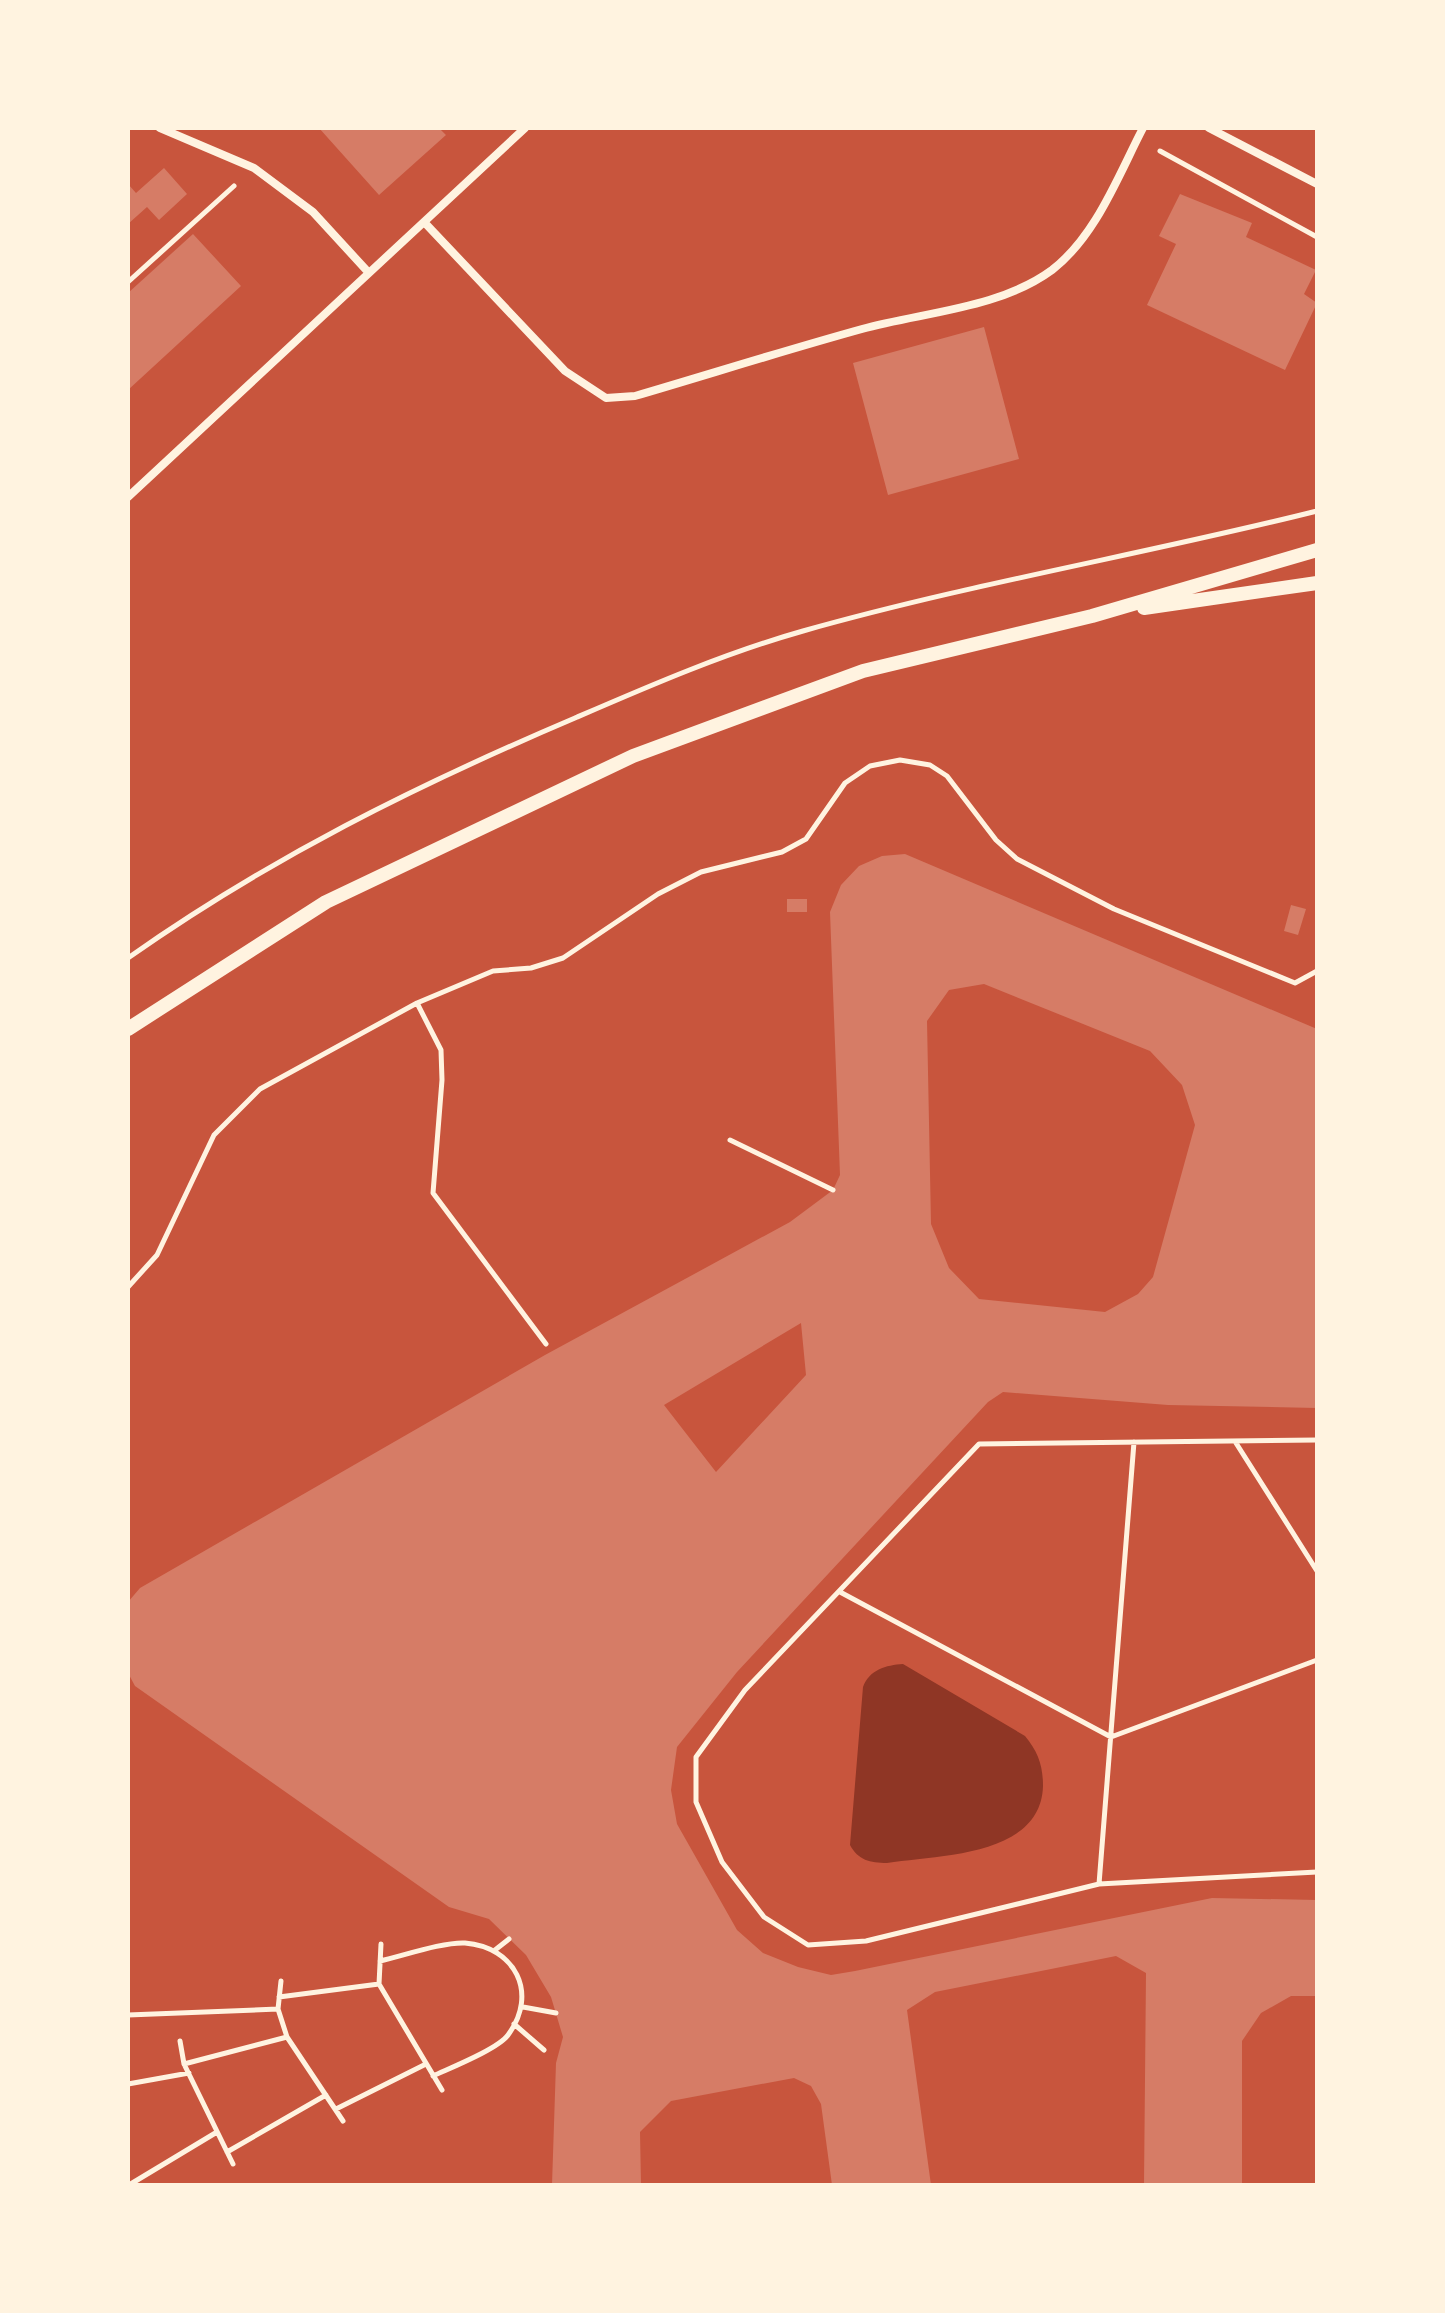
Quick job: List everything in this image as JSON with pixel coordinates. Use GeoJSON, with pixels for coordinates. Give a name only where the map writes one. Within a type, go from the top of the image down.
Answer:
{"type":"FeatureCollection","features":[{"type":"Feature","properties":{"kind":"street"},"geometry":{"type":"LineString","coordinates":[[160,128],[254,168],[313,212],[369,273]]}},
{"type":"Feature","properties":{"kind":"street"},"geometry":{"type":"LineString","coordinates":[[128,497],[525,128]]}},
{"type":"Feature","properties":{"kind":"street"},"geometry":{"type":"LineString","coordinates":[[425,223],[565,371],[606,398],[635,396],[864,328],[950,310],[1029,283],[1051,271],[1082,239],[1143,128]]}},
{"type":"Feature","properties":{"kind":"street"},"geometry":{"type":"LineString","coordinates":[[1209,128],[1317,184]]}},
{"type":"Feature","properties":{"kind":"street"},"geometry":{"type":"LineString","coordinates":[[128,1029],[326,902],[633,756],[863,671],[1092,616],[1317,550]]}},
{"type":"Feature","properties":{"kind":"street"},"geometry":{"type":"LineString","coordinates":[[1092,616],[1317,583]]}},
{"type":"Feature","properties":{"kind":"path"},"geometry":{"type":"LineString","coordinates":[[1137,139],[1317,237]]}},
{"type":"Feature","properties":{"kind":"path"},"geometry":{"type":"LineString","coordinates":[[128,282],[254,168]]}},
{"type":"Feature","properties":{"kind":"path"},"geometry":{"type":"LineString","coordinates":[[128,958],[192,913],[363,813],[655,684],[799,632],[923,599],[1317,511]]}},
{"type":"Feature","properties":{"kind":"path"},"geometry":{"type":"LineString","coordinates":[[128,1287],[157,1255],[214,1135],[260,1089],[417,1003],[493,971],[531,968],[563,958],[658,894],[701,872],[782,852],[806,839],[845,783],[870,766],[900,760],[930,765],[947,776],[996,840],[1017,859],[1114,909],[1295,983],[1317,971]]}},
{"type":"Feature","properties":{"kind":"path"},"geometry":{"type":"LineString","coordinates":[[417,1003],[441,1050],[442,1080],[433,1193],[546,1344]]}},
{"type":"Feature","properties":{"kind":"path"},"geometry":{"type":"LineString","coordinates":[[730,1140],[833,1190]]}},
{"type":"Feature","properties":{"kind":"path"},"geometry":{"type":"LineString","coordinates":[[1317,1440],[979,1444],[745,1690],[696,1757],[696,1802],[722,1862],[764,1917],[808,1945],[866,1941],[1099,1884],[1317,1872]]}},
{"type":"Feature","properties":{"kind":"path"},"geometry":{"type":"LineString","coordinates":[[1099,1884],[1134,1442]]}},
{"type":"Feature","properties":{"kind":"path"},"geometry":{"type":"LineString","coordinates":[[1236,1442],[1317,1571]]}},
{"type":"Feature","properties":{"kind":"path"},"geometry":{"type":"LineString","coordinates":[[839,1592],[1111,1737],[1317,1660]]}},
{"type":"Feature","properties":{"kind":"path"},"geometry":{"type":"LineString","coordinates":[[495,1950],[509,1939]]}},
{"type":"Feature","properties":{"kind":"path"},"geometry":{"type":"LineString","coordinates":[[380,1961],[462,1943],[495,1950],[518,1974],[523,2007],[507,2038],[433,2076]]}},
{"type":"Feature","properties":{"kind":"path"},"geometry":{"type":"LineString","coordinates":[[381,1944],[379,1984],[442,2090]]}},
{"type":"Feature","properties":{"kind":"path"},"geometry":{"type":"LineString","coordinates":[[281,1981],[278,2009],[287,2037],[343,2121]]}},
{"type":"Feature","properties":{"kind":"path"},"geometry":{"type":"LineString","coordinates":[[279,1997],[379,1984]]}},
{"type":"Feature","properties":{"kind":"path"},"geometry":{"type":"LineString","coordinates":[[523,2007],[556,2013]]}},
{"type":"Feature","properties":{"kind":"path"},"geometry":{"type":"LineString","coordinates":[[128,2015],[278,2009]]}},
{"type":"Feature","properties":{"kind":"path"},"geometry":{"type":"LineString","coordinates":[[514,2024],[544,2050]]}},
{"type":"Feature","properties":{"kind":"path"},"geometry":{"type":"LineString","coordinates":[[184,2064],[287,2037]]}},
{"type":"Feature","properties":{"kind":"path"},"geometry":{"type":"LineString","coordinates":[[180,2041],[184,2064],[233,2164]]}},
{"type":"Feature","properties":{"kind":"path"},"geometry":{"type":"LineString","coordinates":[[336,2109],[425,2065]]}},
{"type":"Feature","properties":{"kind":"path"},"geometry":{"type":"LineString","coordinates":[[128,2084],[189,2073]]}},
{"type":"Feature","properties":{"kind":"path"},"geometry":{"type":"LineString","coordinates":[[227,2152],[326,2095]]}},
{"type":"Feature","properties":{"kind":"path"},"geometry":{"type":"LineString","coordinates":[[129,2185],[217,2132]]}},
{"type":"Feature","properties":{"kind":"shaded area"},"geometry":{"type":"Polygon","coordinates":[[[903,1664],[1025,1736],[1039,1759],[1043,1786],[1038,1809],[1025,1827],[983,1848],[887,1863],[865,1860],[850,1845],[863,1687],[869,1676],[879,1670],[903,1664]]]}},
{"type":"Feature","properties":{"kind":"building"},"geometry":{"type":"Polygon","coordinates":[[[319,128],[439,128],[446,135],[379,195],[319,128]]]}},
{"type":"Feature","properties":{"kind":"building"},"geometry":{"type":"Polygon","coordinates":[[[164,168],[187,194],[159,220],[147,207],[128,224],[128,184],[136,193],[164,168]]]}},
{"type":"Feature","properties":{"kind":"building"},"geometry":{"type":"Polygon","coordinates":[[[1180,194],[1252,223],[1246,237],[1316,270],[1304,294],[1317,303],[1285,370],[1147,305],[1176,244],[1159,236],[1180,194]]]}},
{"type":"Feature","properties":{"kind":"building"},"geometry":{"type":"Polygon","coordinates":[[[193,234],[241,286],[128,390],[128,293],[193,234]]]}},
{"type":"Feature","properties":{"kind":"building"},"geometry":{"type":"Polygon","coordinates":[[[984,327],[1019,459],[888,495],[853,363],[984,327]]]}},
{"type":"Feature","properties":{"kind":"building"},"geometry":{"type":"Polygon","coordinates":[[[905,854],[1317,1029],[1317,1408],[1168,1405],[1003,1392],[988,1402],[737,1672],[677,1747],[671,1790],[677,1824],[737,1930],[763,1953],[798,1967],[831,1975],[1212,1898],[1317,1900],[1317,1996],[1291,1996],[1261,2013],[1242,2041],[1242,2185],[1144,2185],[1146,1973],[1116,1956],[935,1992],[907,2010],[931,2185],[832,2185],[821,2104],[811,2086],[794,2078],[671,2101],[640,2132],[641,2185],[552,2185],[556,2063],[563,2037],[551,1997],[526,1955],[489,1919],[449,1907],[135,1686],[128,1673],[128,1602],[140,1588],[545,1355],[790,1222],[833,1190],[840,1175],[830,912],[841,885],[859,866],[882,856],[905,854]],[[984,984],[949,990],[927,1021],[931,1224],[949,1268],[979,1299],[1105,1312],[1138,1294],[1153,1277],[1195,1125],[1182,1085],[1150,1051],[984,984]],[[801,1323],[664,1405],[716,1472],[806,1375],[801,1323]]]}},
{"type":"Feature","properties":{"kind":"building"},"geometry":{"type":"Polygon","coordinates":[[[787,899],[807,899],[807,912],[787,912],[787,899]]]}},
{"type":"Feature","properties":{"kind":"building"},"geometry":{"type":"Polygon","coordinates":[[[1291,905],[1306,909],[1298,935],[1284,931],[1291,905]]]}}]}
